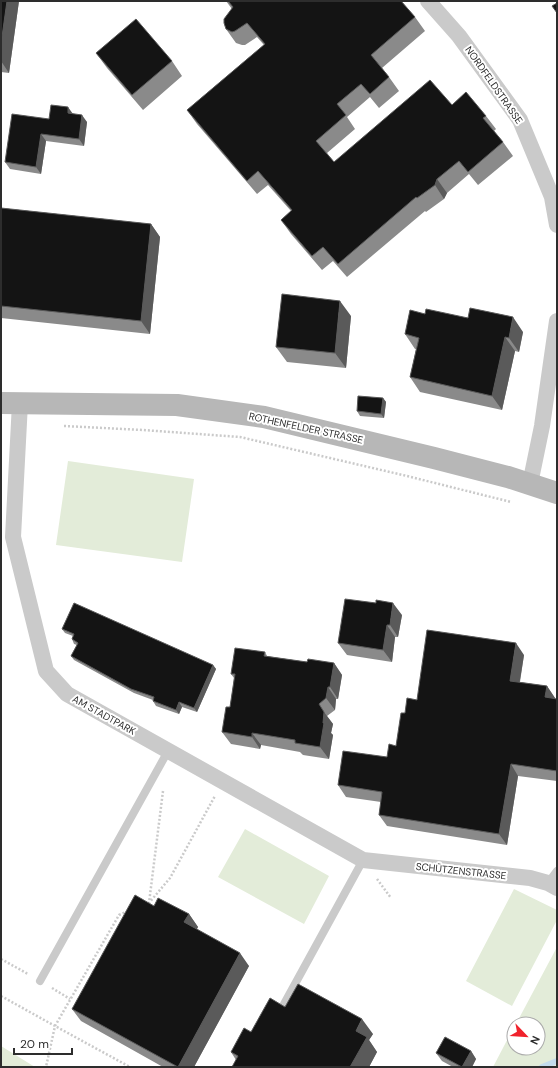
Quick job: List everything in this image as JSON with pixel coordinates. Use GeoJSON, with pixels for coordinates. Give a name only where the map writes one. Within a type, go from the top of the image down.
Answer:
{"type":"FeatureCollection","features":[{"type":"Feature","properties":{"kind":"main road","name":"ROTHENFELDER STRASSE"},"geometry":{"type":"LineString","coordinates":[[10,403],[177,405],[264,417],[434,458],[530,484],[557,493]]}},
{"type":"Feature","properties":{"kind":"street","name":"NORDFELDSTRASSE"},"geometry":{"type":"LineString","coordinates":[[428,1],[459,36],[520,120],[552,197],[557,225]]}},
{"type":"Feature","properties":{"kind":"street"},"geometry":{"type":"LineString","coordinates":[[530,484],[542,426],[557,321]]}},
{"type":"Feature","properties":{"kind":"street","name":"AM STADTPARK"},"geometry":{"type":"LineString","coordinates":[[10,403],[13,537],[46,671],[67,694],[363,860]]}},
{"type":"Feature","properties":{"kind":"street","name":"SCHÜTZENSTRASSE"},"geometry":{"type":"LineString","coordinates":[[363,860],[554,880]]}},
{"type":"Feature","properties":{"kind":"lane"},"geometry":{"type":"LineString","coordinates":[[40,981],[168,751]]}},
{"type":"Feature","properties":{"kind":"lane"},"geometry":{"type":"LineString","coordinates":[[284,1004],[363,860]]}},
{"type":"Feature","properties":{"kind":"path"},"geometry":{"type":"LineString","coordinates":[[57,426],[240,437],[514,502]]}},
{"type":"Feature","properties":{"kind":"path"},"geometry":{"type":"LineString","coordinates":[[143,906],[149,903],[170,878],[223,781]]}},
{"type":"Feature","properties":{"kind":"path"},"geometry":{"type":"LineString","coordinates":[[149,903],[163,789]]}},
{"type":"Feature","properties":{"kind":"path"},"geometry":{"type":"LineString","coordinates":[[46,1067],[55,1026],[119,915],[131,910]]}},
{"type":"Feature","properties":{"kind":"path"},"geometry":{"type":"LineString","coordinates":[[1,959],[70,999]]}},
{"type":"Feature","properties":{"kind":"path"},"geometry":{"type":"LineString","coordinates":[[1,996],[130,1067]]}},
{"type":"Feature","properties":{"kind":"green space"},"geometry":{"type":"Polygon","coordinates":[[[68,461],[194,479],[182,562],[56,545],[68,461]]]}},
{"type":"Feature","properties":{"kind":"green space"},"geometry":{"type":"Polygon","coordinates":[[[245,829],[329,876],[304,924],[218,877],[245,829]]]}},
{"type":"Feature","properties":{"kind":"green space"},"geometry":{"type":"Polygon","coordinates":[[[514,889],[557,910],[557,920],[512,1006],[466,981],[514,889]]]}},
{"type":"Feature","properties":{"kind":"green space"},"geometry":{"type":"Polygon","coordinates":[[[557,947],[557,1067],[493,1067],[506,1042],[506,1056],[546,1056],[546,1016],[520,1016],[557,947]]]}},
{"type":"Feature","properties":{"kind":"green space"},"geometry":{"type":"Polygon","coordinates":[[[1,1046],[35,1067],[1,1067],[1,1046]]]}},
{"type":"Feature","properties":{"kind":"building"},"geometry":{"type":"Polygon","coordinates":[[[1,1],[7,1],[1,44],[1,1]]]}},
{"type":"Feature","properties":{"kind":"building"},"geometry":{"type":"Polygon","coordinates":[[[228,1],[401,1],[415,17],[371,55],[389,77],[370,94],[361,84],[337,104],[346,115],[316,141],[334,162],[430,80],[452,105],[466,92],[486,116],[483,118],[503,142],[468,172],[459,161],[437,179],[435,185],[417,198],[416,197],[338,264],[323,247],[312,256],[281,220],[292,210],[258,171],[247,181],[187,110],[265,44],[247,23],[232,32],[226,29],[224,19],[233,7],[228,1]]]}},
{"type":"Feature","properties":{"kind":"building"},"geometry":{"type":"Polygon","coordinates":[[[557,3],[557,13],[552,6],[557,3]]]}},
{"type":"Feature","properties":{"kind":"building"},"geometry":{"type":"Polygon","coordinates":[[[136,19],[172,61],[132,95],[96,53],[136,19]]]}},
{"type":"Feature","properties":{"kind":"building"},"geometry":{"type":"Polygon","coordinates":[[[51,105],[68,107],[68,113],[82,115],[79,139],[41,134],[36,167],[5,162],[12,114],[49,119],[51,105]]]}},
{"type":"Feature","properties":{"kind":"building"},"geometry":{"type":"Polygon","coordinates":[[[1,208],[151,224],[141,321],[1,306],[1,208]]]}},
{"type":"Feature","properties":{"kind":"building"},"geometry":{"type":"Polygon","coordinates":[[[282,294],[340,301],[335,353],[276,347],[282,294]]]}},
{"type":"Feature","properties":{"kind":"building"},"geometry":{"type":"Polygon","coordinates":[[[470,308],[513,317],[509,338],[505,337],[492,396],[410,377],[419,338],[405,334],[410,310],[425,314],[426,309],[468,318],[470,308]]]}},
{"type":"Feature","properties":{"kind":"building"},"geometry":{"type":"Polygon","coordinates":[[[358,396],[383,398],[381,414],[357,411],[358,396]]]}},
{"type":"Feature","properties":{"kind":"building"},"geometry":{"type":"Polygon","coordinates":[[[345,599],[376,603],[376,600],[393,603],[390,625],[387,625],[383,650],[338,643],[345,599]]]}},
{"type":"Feature","properties":{"kind":"building"},"geometry":{"type":"Polygon","coordinates":[[[74,603],[213,665],[194,708],[179,702],[176,710],[153,701],[154,697],[131,689],[71,656],[78,643],[72,639],[74,634],[62,629],[74,603]]]}},
{"type":"Feature","properties":{"kind":"building"},"geometry":{"type":"Polygon","coordinates":[[[427,630],[516,643],[510,681],[547,686],[545,697],[557,699],[557,771],[511,764],[499,834],[379,815],[382,792],[338,785],[343,751],[387,757],[389,744],[396,746],[401,713],[405,713],[407,698],[417,700],[427,630]]]}},
{"type":"Feature","properties":{"kind":"building"},"geometry":{"type":"Polygon","coordinates":[[[235,648],[265,652],[264,656],[307,662],[308,659],[334,663],[330,687],[328,687],[326,698],[319,704],[324,712],[324,723],[320,747],[295,743],[295,740],[252,733],[252,737],[222,732],[226,707],[230,707],[235,674],[231,674],[235,648]]]}},
{"type":"Feature","properties":{"kind":"building"},"geometry":{"type":"Polygon","coordinates":[[[135,895],[154,906],[158,898],[189,914],[184,922],[240,953],[178,1067],[72,1009],[135,895]]]}},
{"type":"Feature","properties":{"kind":"building"},"geometry":{"type":"Polygon","coordinates":[[[298,984],[362,1019],[356,1031],[367,1037],[350,1067],[232,1067],[238,1056],[231,1052],[244,1028],[251,1032],[270,998],[285,1007],[298,984]]]}},
{"type":"Feature","properties":{"kind":"building"},"geometry":{"type":"Polygon","coordinates":[[[445,1037],[471,1051],[462,1067],[436,1053],[445,1037]]]}},
{"type":"Feature","properties":{"kind":"waterway"},"geometry":{"type":"LineString","coordinates":[[542,1067],[557,1061]]}}]}
